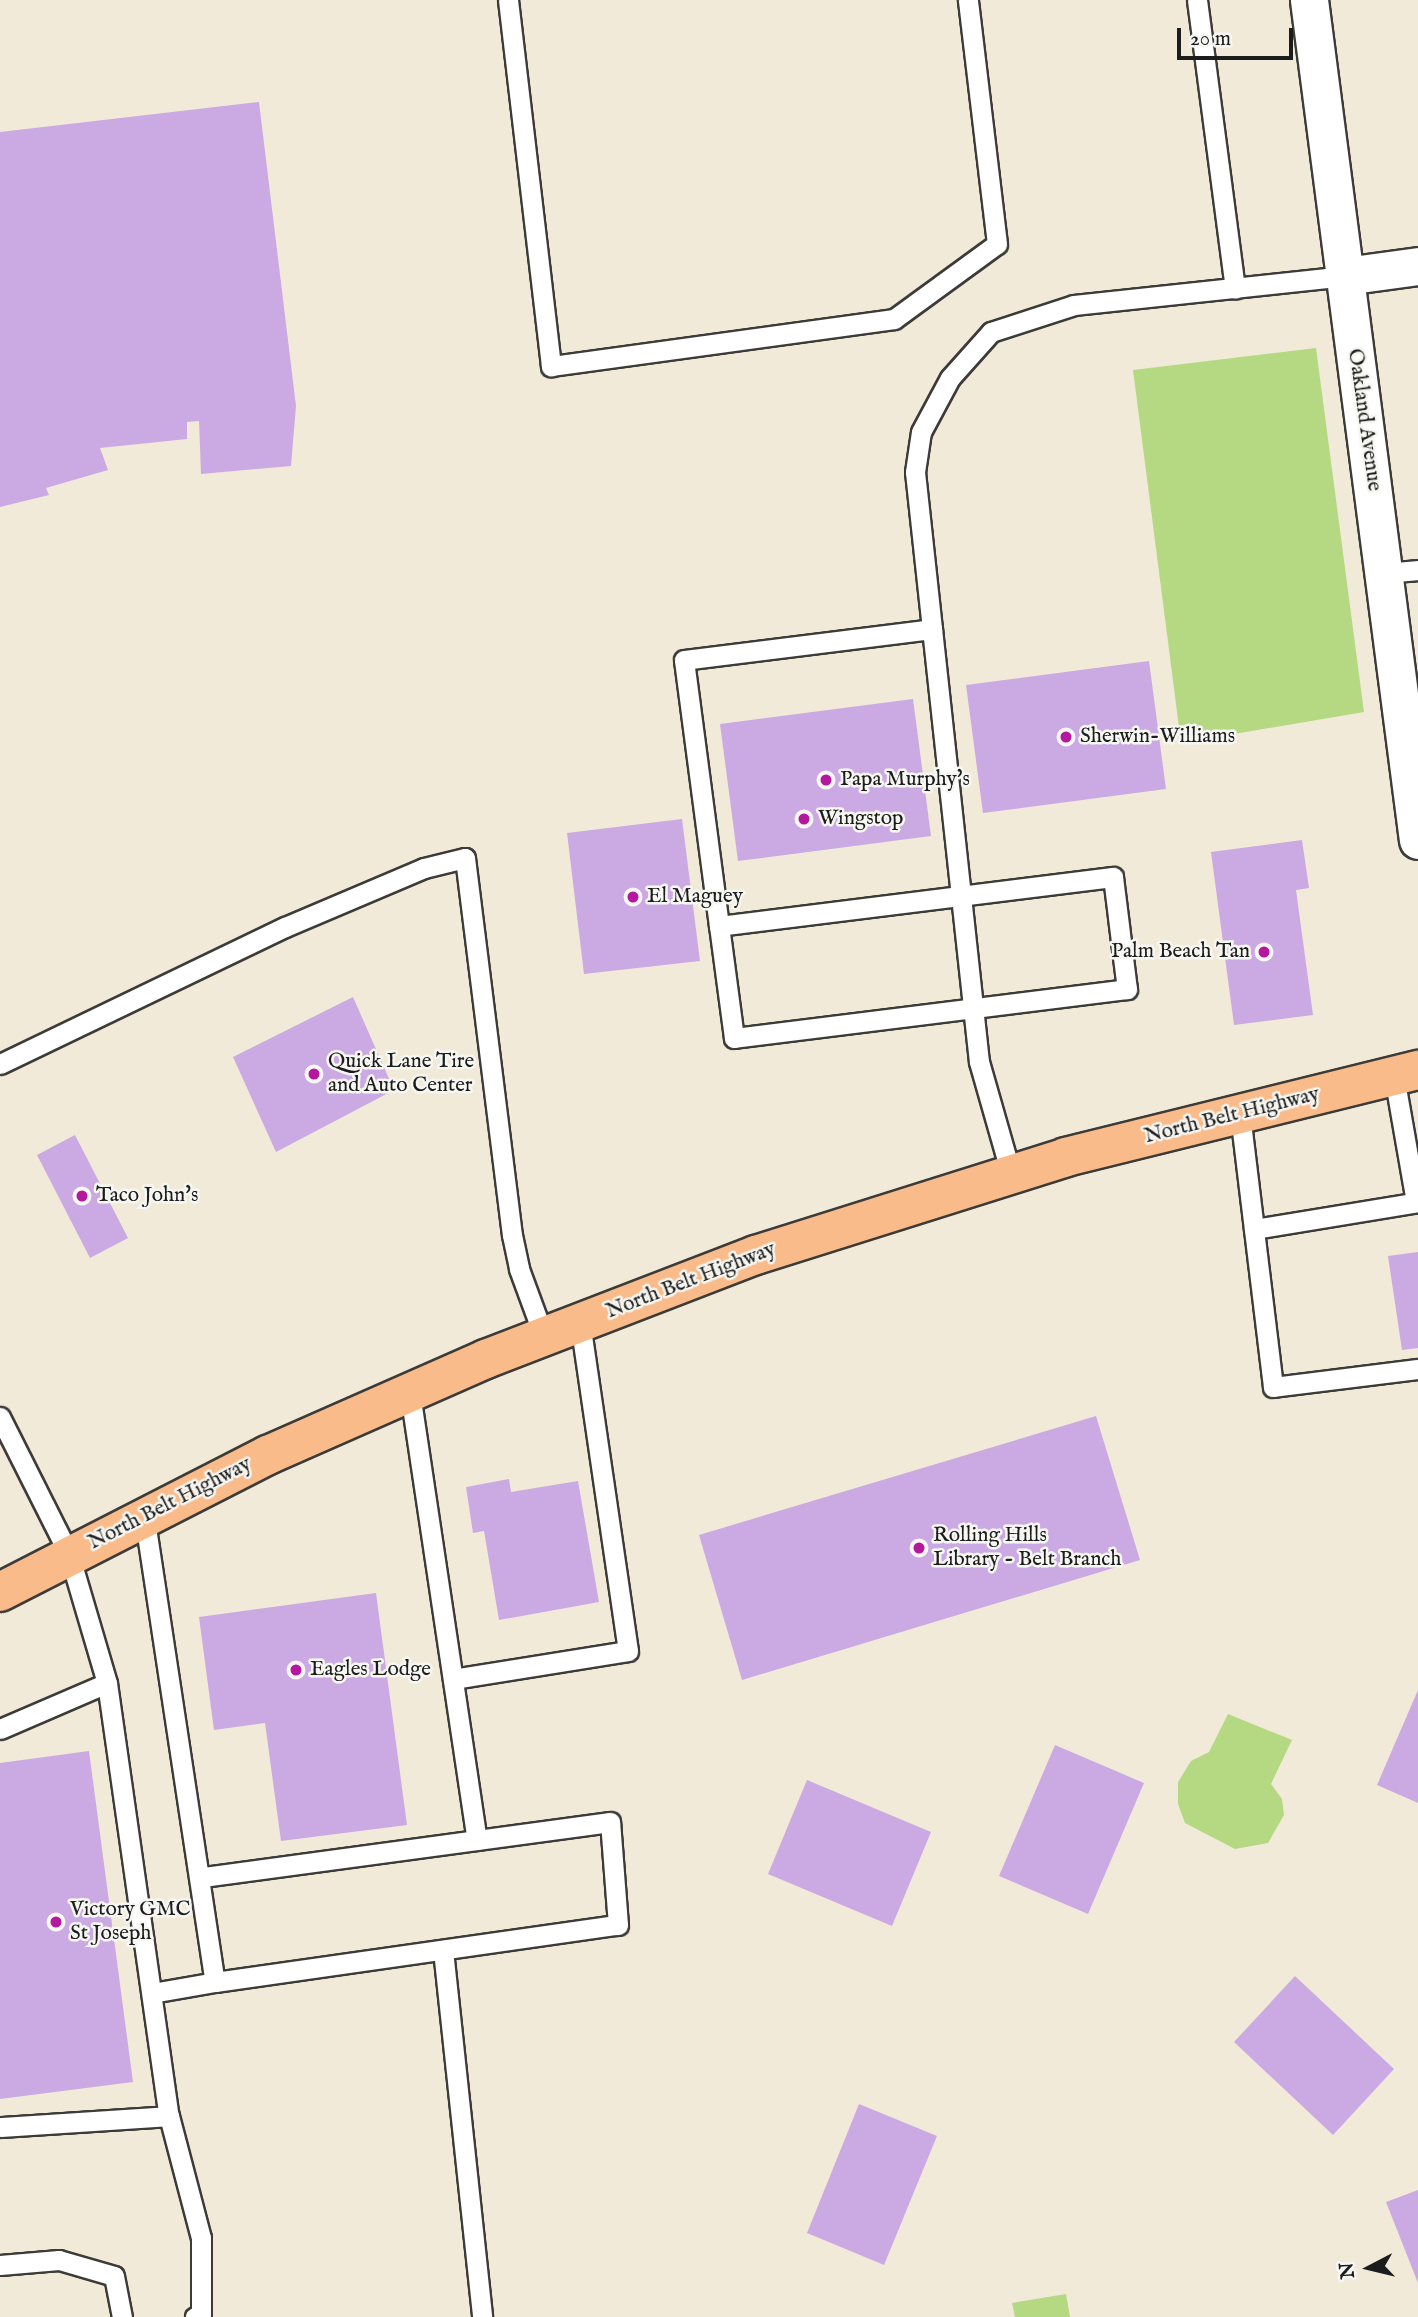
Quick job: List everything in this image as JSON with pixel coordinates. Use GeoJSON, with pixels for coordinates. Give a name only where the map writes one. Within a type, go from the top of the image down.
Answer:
{"type":"FeatureCollection","features":[{"type":"Feature","properties":{"kind":"main road","name":"North Belt Highway"},"geometry":{"type":"LineString","coordinates":[[0,1592],[69,1554],[145,1521],[268,1455],[544,1337],[756,1255],[1011,1174],[1406,1073]]}},
{"type":"Feature","properties":{"kind":"street","name":"Oakland Avenue"},"geometry":{"type":"LineString","coordinates":[[1310,0],[1345,276],[1401,571],[1418,839]]}},
{"type":"Feature","properties":{"kind":"street"},"geometry":{"type":"LineString","coordinates":[[1345,276],[1418,266]]}},
{"type":"Feature","properties":{"kind":"lane"},"geometry":{"type":"LineString","coordinates":[[508,0],[551,366],[894,319],[997,244],[968,0]]}},
{"type":"Feature","properties":{"kind":"lane"},"geometry":{"type":"LineString","coordinates":[[1197,0],[1235,289]]}},
{"type":"Feature","properties":{"kind":"lane"},"geometry":{"type":"LineString","coordinates":[[1011,1174],[979,1062],[915,472],[921,432],[950,378],[991,332],[1074,305],[1345,276]]}},
{"type":"Feature","properties":{"kind":"lane"},"geometry":{"type":"LineString","coordinates":[[719,926],[1113,877],[1127,989],[734,1038],[719,926],[684,660],[932,629]]}},
{"type":"Feature","properties":{"kind":"lane"},"geometry":{"type":"LineString","coordinates":[[0,1064],[285,927],[424,868],[465,858],[512,1234],[519,1269],[544,1337]]}},
{"type":"Feature","properties":{"kind":"lane"},"geometry":{"type":"LineString","coordinates":[[1254,1229],[1417,1202],[1406,1073]]}},
{"type":"Feature","properties":{"kind":"lane"},"geometry":{"type":"LineString","coordinates":[[1240,1114],[1273,1387],[1418,1369]]}},
{"type":"Feature","properties":{"kind":"lane"},"geometry":{"type":"LineString","coordinates":[[453,1679],[628,1651],[580,1323]]}},
{"type":"Feature","properties":{"kind":"lane"},"geometry":{"type":"LineString","coordinates":[[410,1393],[477,1840]]}},
{"type":"Feature","properties":{"kind":"lane"},"geometry":{"type":"LineString","coordinates":[[0,1417],[69,1554],[107,1683],[169,2116],[201,2238],[201,2314],[195,2317]]}},
{"type":"Feature","properties":{"kind":"lane"},"geometry":{"type":"LineString","coordinates":[[145,1521],[215,1982]]}},
{"type":"Feature","properties":{"kind":"lane"},"geometry":{"type":"LineString","coordinates":[[0,1729],[107,1683]]}},
{"type":"Feature","properties":{"kind":"lane"},"geometry":{"type":"LineString","coordinates":[[152,1993],[618,1925],[610,1822],[201,1877]]}},
{"type":"Feature","properties":{"kind":"lane"},"geometry":{"type":"LineString","coordinates":[[443,1950],[482,2317]]}},
{"type":"Feature","properties":{"kind":"lane"},"geometry":{"type":"LineString","coordinates":[[0,2127],[169,2116]]}},
{"type":"Feature","properties":{"kind":"lane"},"geometry":{"type":"LineString","coordinates":[[0,2265],[59,2260],[114,2276],[121,2317]]}},
{"type":"Feature","properties":{"kind":"green space"},"geometry":{"type":"Polygon","coordinates":[[[1316,348],[1364,712],[1181,743],[1133,370],[1316,348]]]}},
{"type":"Feature","properties":{"kind":"green space"},"geometry":{"type":"Polygon","coordinates":[[[1228,1714],[1292,1740],[1271,1784],[1282,1799],[1284,1815],[1268,1843],[1235,1849],[1185,1823],[1178,1804],[1178,1782],[1191,1761],[1209,1752],[1228,1714]]]}},
{"type":"Feature","properties":{"kind":"green space"},"geometry":{"type":"Polygon","coordinates":[[[1066,2294],[1070,2317],[1015,2317],[1012,2303],[1066,2294]]]}},
{"type":"Feature","properties":{"kind":"building"},"geometry":{"type":"Polygon","coordinates":[[[259,102],[296,406],[291,466],[201,474],[199,421],[187,422],[187,439],[100,448],[108,470],[46,488],[49,495],[0,507],[0,132],[259,102]]]}},
{"type":"Feature","properties":{"kind":"building","name":"Sherwin-Williams"},"geometry":{"type":"Polygon","coordinates":[[[1149,661],[1166,789],[983,813],[966,685],[1149,661]]]}},
{"type":"Feature","properties":{"kind":"building","name":"Papa Murphy's"},"geometry":{"type":"Polygon","coordinates":[[[913,699],[931,836],[738,861],[720,724],[913,699]]]}},
{"type":"Feature","properties":{"kind":"building","name":"El Maguey"},"geometry":{"type":"Polygon","coordinates":[[[682,819],[700,961],[584,974],[567,833],[682,819]]]}},
{"type":"Feature","properties":{"kind":"building","name":"Palm Beach Tan"},"geometry":{"type":"Polygon","coordinates":[[[1302,840],[1309,888],[1296,890],[1313,1015],[1234,1025],[1211,852],[1302,840]]]}},
{"type":"Feature","properties":{"kind":"building","name":"Quick Lane Tire and Auto Center"},"geometry":{"type":"Polygon","coordinates":[[[353,997],[394,1090],[276,1152],[233,1057],[353,997]]]}},
{"type":"Feature","properties":{"kind":"building","name":"Taco John's"},"geometry":{"type":"Polygon","coordinates":[[[75,1135],[128,1238],[90,1258],[37,1155],[75,1135]]]}},
{"type":"Feature","properties":{"kind":"building"},"geometry":{"type":"Polygon","coordinates":[[[1418,1252],[1418,1348],[1402,1350],[1388,1256],[1418,1252]]]}},
{"type":"Feature","properties":{"kind":"building","name":"Rolling Hills Library - Belt Branch"},"geometry":{"type":"Polygon","coordinates":[[[1096,1416],[1140,1560],[742,1680],[699,1535],[1096,1416]]]}},
{"type":"Feature","properties":{"kind":"building"},"geometry":{"type":"Polygon","coordinates":[[[509,1479],[511,1492],[578,1481],[599,1602],[499,1620],[484,1531],[473,1533],[466,1487],[509,1479]]]}},
{"type":"Feature","properties":{"kind":"building","name":"Eagles Lodge"},"geometry":{"type":"Polygon","coordinates":[[[376,1593],[407,1825],[281,1841],[265,1723],[214,1730],[199,1617],[376,1593]]]}},
{"type":"Feature","properties":{"kind":"building"},"geometry":{"type":"Polygon","coordinates":[[[1418,1690],[1418,1803],[1377,1785],[1418,1690]]]}},
{"type":"Feature","properties":{"kind":"building"},"geometry":{"type":"Polygon","coordinates":[[[1055,1745],[1144,1783],[1088,1914],[999,1876],[1055,1745]]]}},
{"type":"Feature","properties":{"kind":"building","name":"Victory GMC St Joseph"},"geometry":{"type":"Polygon","coordinates":[[[89,1751],[133,2082],[0,2099],[0,1763],[89,1751]]]}},
{"type":"Feature","properties":{"kind":"building"},"geometry":{"type":"Polygon","coordinates":[[[807,1780],[931,1832],[892,1926],[768,1874],[807,1780]]]}},
{"type":"Feature","properties":{"kind":"building"},"geometry":{"type":"Polygon","coordinates":[[[1295,1976],[1394,2069],[1333,2135],[1234,2042],[1295,1976]]]}},
{"type":"Feature","properties":{"kind":"building"},"geometry":{"type":"Polygon","coordinates":[[[859,2104],[937,2136],[884,2265],[807,2233],[859,2104]]]}},
{"type":"Feature","properties":{"kind":"building"},"geometry":{"type":"Polygon","coordinates":[[[1418,2190],[1418,2283],[1386,2202],[1418,2190]]]}},
{"type":"Feature","properties":{"kind":"place","name":"Sherwin-Williams"},"geometry":{"type":"Point","coordinates":[1066,737]}},
{"type":"Feature","properties":{"kind":"place","name":"Papa Murphy's"},"geometry":{"type":"Point","coordinates":[826,780]}},
{"type":"Feature","properties":{"kind":"place","name":"Wingstop"},"geometry":{"type":"Point","coordinates":[804,819]}},
{"type":"Feature","properties":{"kind":"place","name":"El Maguey"},"geometry":{"type":"Point","coordinates":[633,897]}},
{"type":"Feature","properties":{"kind":"place","name":"Palm Beach Tan"},"geometry":{"type":"Point","coordinates":[1264,952]}},
{"type":"Feature","properties":{"kind":"place","name":"Quick Lane Tire and Auto Center"},"geometry":{"type":"Point","coordinates":[314,1074]}},
{"type":"Feature","properties":{"kind":"place","name":"Taco John's"},"geometry":{"type":"Point","coordinates":[82,1196]}},
{"type":"Feature","properties":{"kind":"place","name":"Rolling Hills Library - Belt Branch"},"geometry":{"type":"Point","coordinates":[919,1548]}},
{"type":"Feature","properties":{"kind":"place","name":"Eagles Lodge"},"geometry":{"type":"Point","coordinates":[296,1670]}},
{"type":"Feature","properties":{"kind":"place","name":"Victory GMC St Joseph"},"geometry":{"type":"Point","coordinates":[56,1922]}}]}
